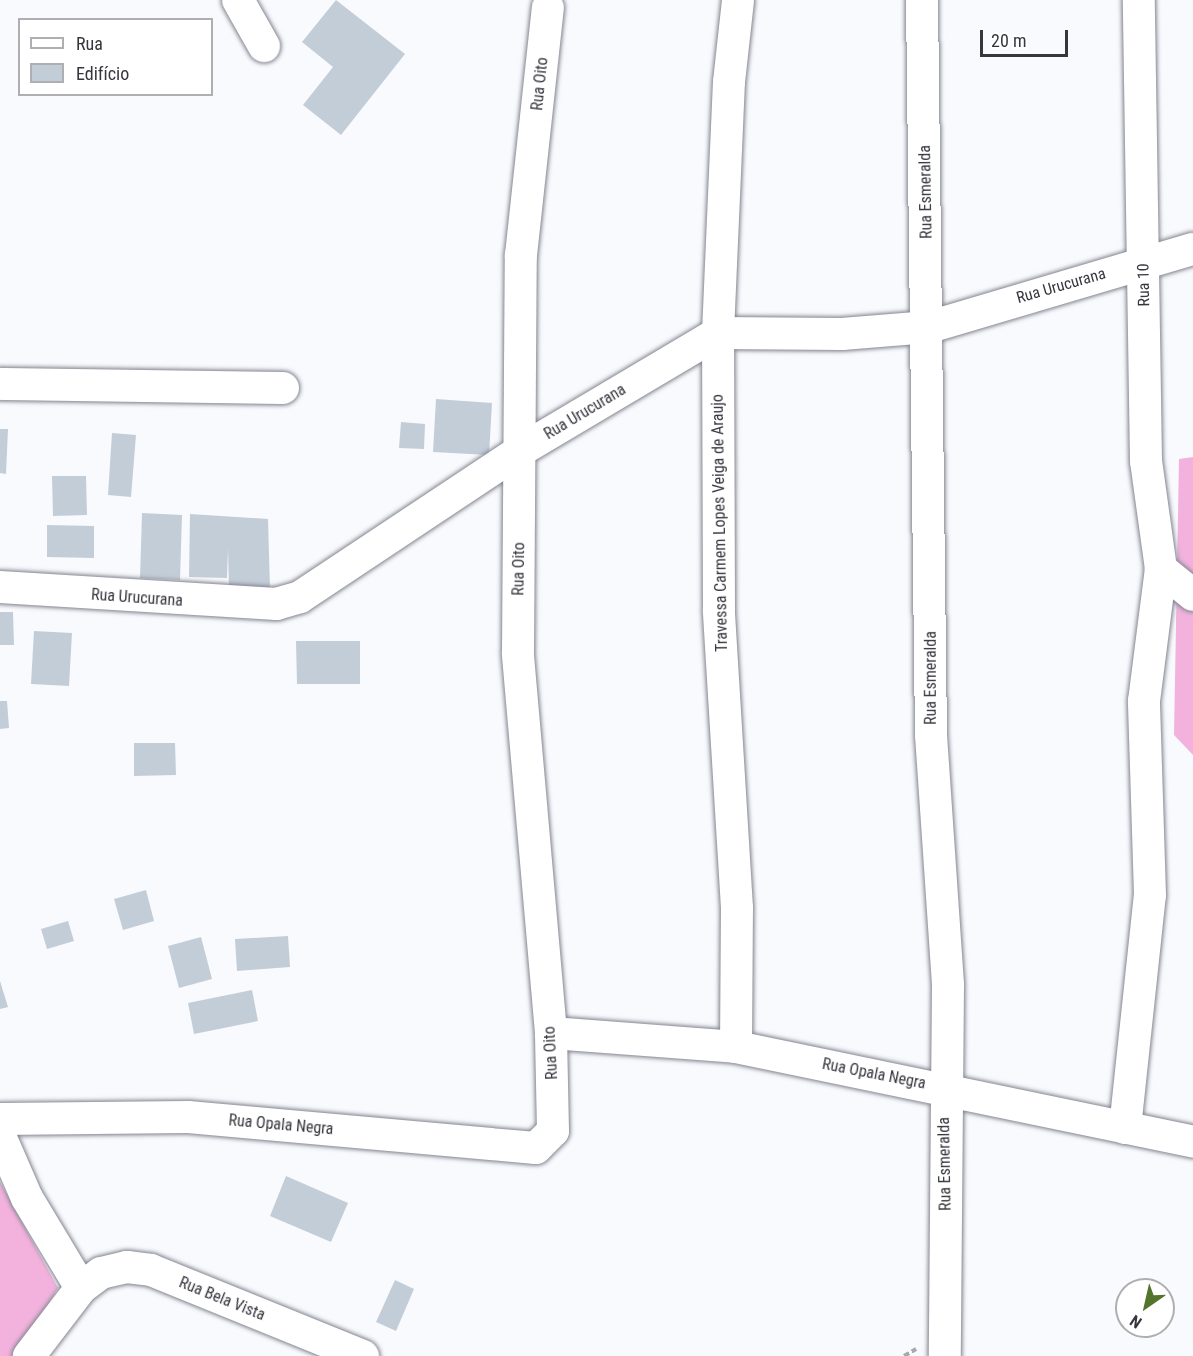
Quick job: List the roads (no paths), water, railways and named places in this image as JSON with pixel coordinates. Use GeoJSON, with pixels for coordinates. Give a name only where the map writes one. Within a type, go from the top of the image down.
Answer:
{"type":"FeatureCollection","features":[{"type":"Feature","properties":{"kind":"street"},"geometry":{"type":"LineString","coordinates":[[238,0],[264,46]]}},
{"type":"Feature","properties":{"kind":"street","name":"Travessa Carmem Lopes Veiga de Araujo"},"geometry":{"type":"LineString","coordinates":[[736,1047],[737,908],[719,610],[718,333],[729,82],[738,0]]}},
{"type":"Feature","properties":{"kind":"street","name":"Rua Esmeralda"},"geometry":{"type":"LineString","coordinates":[[922,0],[928,327],[931,735],[948,985],[945,1088],[945,1356]]}},
{"type":"Feature","properties":{"kind":"street","name":"Rua 10"},"geometry":{"type":"LineString","coordinates":[[1125,1128],[1150,895],[1144,701],[1161,569],[1146,461],[1139,0]]}},
{"type":"Feature","properties":{"kind":"street","name":"Rua Oito"},"geometry":{"type":"LineString","coordinates":[[548,7],[521,255],[518,653],[551,1033],[553,1131]]}},
{"type":"Feature","properties":{"kind":"street","name":"Rua Urucurana"},"geometry":{"type":"LineString","coordinates":[[0,587],[276,604],[300,597],[521,450],[718,333],[842,334],[928,327],[1193,249]]}},
{"type":"Feature","properties":{"kind":"street"},"geometry":{"type":"LineString","coordinates":[[0,384],[283,388]]}},
{"type":"Feature","properties":{"kind":"street"},"geometry":{"type":"LineString","coordinates":[[1161,569],[1193,595]]}},
{"type":"Feature","properties":{"kind":"street","name":"Rua Opala Negra"},"geometry":{"type":"LineString","coordinates":[[551,1033],[736,1047],[945,1088],[1193,1142]]}},
{"type":"Feature","properties":{"kind":"street","name":"Rua Opala Negra"},"geometry":{"type":"LineString","coordinates":[[0,1119],[188,1117],[536,1148],[553,1131]]}},
{"type":"Feature","properties":{"kind":"street"},"geometry":{"type":"LineString","coordinates":[[0,1136],[27,1198],[81,1288],[29,1356]]}},
{"type":"Feature","properties":{"kind":"street","name":"Rua Bela Vista"},"geometry":{"type":"LineString","coordinates":[[81,1288],[101,1273],[127,1267],[151,1270],[321,1351],[363,1356]]}}]}
